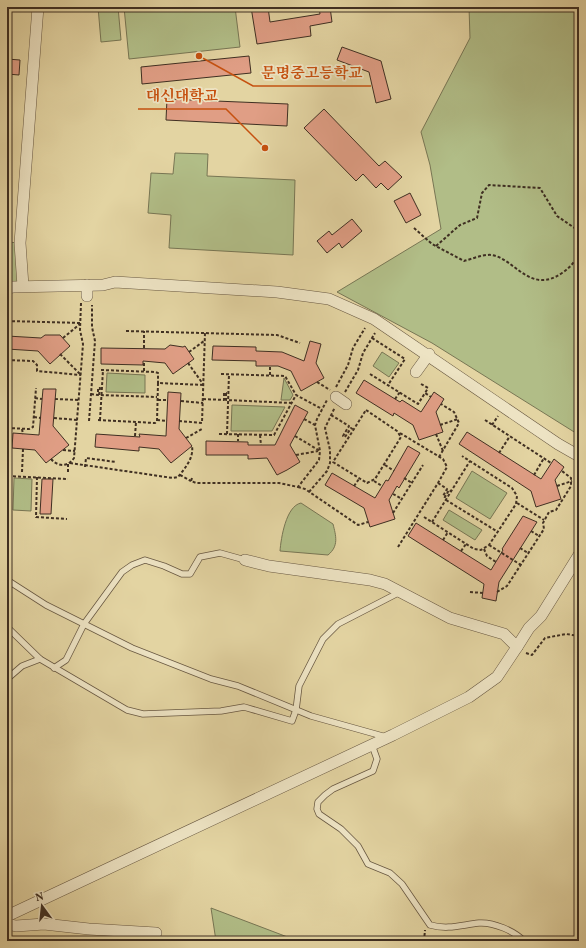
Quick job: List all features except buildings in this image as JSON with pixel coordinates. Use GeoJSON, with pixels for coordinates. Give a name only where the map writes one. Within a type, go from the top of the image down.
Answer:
{"type":"FeatureCollection","features":[{"type":"Feature","properties":{"kind":"street"},"geometry":{"type":"LineString","coordinates":[[23,286],[20,243],[38,7]]}},
{"type":"Feature","properties":{"kind":"street"},"geometry":{"type":"LineString","coordinates":[[7,288],[23,286],[88,285],[115,282],[277,292],[329,298],[374,319],[429,354],[558,444],[579,456]]}},
{"type":"Feature","properties":{"kind":"street"},"geometry":{"type":"LineString","coordinates":[[87,299],[88,285]]}},
{"type":"Feature","properties":{"kind":"street"},"geometry":{"type":"LineString","coordinates":[[416,372],[429,354]]}},
{"type":"Feature","properties":{"kind":"street"},"geometry":{"type":"LineString","coordinates":[[333,397],[346,404]]}},
{"type":"Feature","properties":{"kind":"street"},"geometry":{"type":"LineString","coordinates":[[7,916],[372,745],[469,697],[497,677],[529,628],[541,616],[579,555]]}},
{"type":"Feature","properties":{"kind":"street"},"geometry":{"type":"LineString","coordinates":[[245,560],[273,567],[370,580],[400,592],[450,618],[504,634],[516,648]]}},
{"type":"Feature","properties":{"kind":"street"},"geometry":{"type":"LineString","coordinates":[[7,924],[16,926],[44,924],[89,929],[156,933]]}},
{"type":"Feature","properties":{"kind":"lane"},"geometry":{"type":"LineString","coordinates":[[54,668],[66,660],[84,624],[122,572],[132,564],[145,560],[182,574],[190,574],[200,557],[220,553],[245,560]]}},
{"type":"Feature","properties":{"kind":"lane"},"geometry":{"type":"LineString","coordinates":[[7,580],[46,605],[139,651],[211,679],[238,686],[296,710],[386,738]]}},
{"type":"Feature","properties":{"kind":"lane"},"geometry":{"type":"LineString","coordinates":[[7,627],[40,659],[127,710],[143,714],[221,711],[244,707],[292,721],[296,710],[299,686],[323,639],[338,624],[355,617],[400,592]]}},
{"type":"Feature","properties":{"kind":"lane"},"geometry":{"type":"LineString","coordinates":[[7,679],[22,666],[40,659]]}},
{"type":"Feature","properties":{"kind":"lane"},"geometry":{"type":"LineString","coordinates":[[372,745],[377,759],[373,770],[333,789],[325,795],[318,802],[317,809],[319,814],[341,829],[358,846],[368,864],[390,874],[402,884],[430,925],[442,928],[460,927],[481,923],[495,925],[516,933],[524,941]]}},
{"type":"Feature","properties":{"kind":"path"},"geometry":{"type":"LineString","coordinates":[[436,246],[460,225],[477,218],[482,193],[486,186],[491,184],[505,187],[540,188],[557,216],[579,231]]}},
{"type":"Feature","properties":{"kind":"path"},"geometry":{"type":"LineString","coordinates":[[414,228],[436,246],[464,261],[493,255],[526,276],[547,280],[556,277],[570,267],[574,262],[579,249]]}},
{"type":"Feature","properties":{"kind":"path"},"geometry":{"type":"LineString","coordinates":[[68,473],[69,464],[74,458],[78,420],[83,344],[80,323],[87,299]]}},
{"type":"Feature","properties":{"kind":"path"},"geometry":{"type":"LineString","coordinates":[[87,299],[95,341],[89,422]]}},
{"type":"Feature","properties":{"kind":"path"},"geometry":{"type":"LineString","coordinates":[[7,320],[80,323]]}},
{"type":"Feature","properties":{"kind":"path"},"geometry":{"type":"LineString","coordinates":[[63,338],[80,323]]}},
{"type":"Feature","properties":{"kind":"path"},"geometry":{"type":"LineString","coordinates":[[317,382],[333,392],[348,365],[353,348],[365,328]]}},
{"type":"Feature","properties":{"kind":"path"},"geometry":{"type":"LineString","coordinates":[[126,331],[279,335],[300,343]]}},
{"type":"Feature","properties":{"kind":"path"},"geometry":{"type":"LineString","coordinates":[[144,332],[144,348]]}},
{"type":"Feature","properties":{"kind":"path"},"geometry":{"type":"LineString","coordinates":[[179,421],[202,423],[205,334]]}},
{"type":"Feature","properties":{"kind":"path"},"geometry":{"type":"LineString","coordinates":[[372,338],[405,359],[388,385]]}},
{"type":"Feature","properties":{"kind":"path"},"geometry":{"type":"LineString","coordinates":[[189,352],[205,341]]}},
{"type":"Feature","properties":{"kind":"path"},"geometry":{"type":"LineString","coordinates":[[60,354],[81,375]]}},
{"type":"Feature","properties":{"kind":"path"},"geometry":{"type":"LineString","coordinates":[[7,360],[35,362],[37,371],[81,375]]}},
{"type":"Feature","properties":{"kind":"path"},"geometry":{"type":"LineString","coordinates":[[144,362],[144,371]]}},
{"type":"Feature","properties":{"kind":"path"},"geometry":{"type":"LineString","coordinates":[[188,363],[204,385]]}},
{"type":"Feature","properties":{"kind":"path"},"geometry":{"type":"LineString","coordinates":[[270,366],[270,375]]}},
{"type":"Feature","properties":{"kind":"path"},"geometry":{"type":"LineString","coordinates":[[157,420],[158,383],[156,372],[102,370],[99,420],[154,423],[157,420],[167,420]]}},
{"type":"Feature","properties":{"kind":"path"},"geometry":{"type":"LineString","coordinates":[[221,374],[287,376],[296,395],[322,409]]}},
{"type":"Feature","properties":{"kind":"path"},"geometry":{"type":"LineString","coordinates":[[227,434],[229,374]]}},
{"type":"Feature","properties":{"kind":"path"},"geometry":{"type":"LineString","coordinates":[[370,374],[418,404],[428,388],[421,384]]}},
{"type":"Feature","properties":{"kind":"path"},"geometry":{"type":"LineString","coordinates":[[158,383],[204,385]]}},
{"type":"Feature","properties":{"kind":"path"},"geometry":{"type":"LineString","coordinates":[[7,428],[33,427],[36,388]]}},
{"type":"Feature","properties":{"kind":"path"},"geometry":{"type":"LineString","coordinates":[[91,394],[98,395],[98,388],[100,388],[99,395],[101,395]]}},
{"type":"Feature","properties":{"kind":"path"},"geometry":{"type":"LineString","coordinates":[[395,399],[400,392]]}},
{"type":"Feature","properties":{"kind":"path"},"geometry":{"type":"LineString","coordinates":[[203,399],[224,400],[224,393],[226,393],[226,400],[228,400]]}},
{"type":"Feature","properties":{"kind":"path"},"geometry":{"type":"LineString","coordinates":[[425,393],[430,397]]}},
{"type":"Feature","properties":{"kind":"path"},"geometry":{"type":"LineString","coordinates":[[101,395],[158,398],[168,400]]}},
{"type":"Feature","properties":{"kind":"path"},"geometry":{"type":"LineString","coordinates":[[219,434],[275,434],[296,395]]}},
{"type":"Feature","properties":{"kind":"path"},"geometry":{"type":"LineString","coordinates":[[298,487],[317,464],[320,451],[315,425],[322,409],[333,397]]}},
{"type":"Feature","properties":{"kind":"path"},"geometry":{"type":"LineString","coordinates":[[35,398],[42,399]]}},
{"type":"Feature","properties":{"kind":"path"},"geometry":{"type":"LineString","coordinates":[[55,399],[79,400]]}},
{"type":"Feature","properties":{"kind":"path"},"geometry":{"type":"LineString","coordinates":[[228,400],[292,403]]}},
{"type":"Feature","properties":{"kind":"path"},"geometry":{"type":"LineString","coordinates":[[181,402],[203,403]]}},
{"type":"Feature","properties":{"kind":"path"},"geometry":{"type":"LineString","coordinates":[[439,457],[458,426],[458,419],[454,412],[441,404]]}},
{"type":"Feature","properties":{"kind":"path"},"geometry":{"type":"LineString","coordinates":[[288,409],[292,412]]}},
{"type":"Feature","properties":{"kind":"path"},"geometry":{"type":"LineString","coordinates":[[398,547],[438,483],[447,467],[446,463],[366,410],[333,462],[366,483],[374,481],[400,441],[401,437],[399,433]]}},
{"type":"Feature","properties":{"kind":"path"},"geometry":{"type":"LineString","coordinates":[[492,424],[500,412]]}},
{"type":"Feature","properties":{"kind":"path"},"geometry":{"type":"LineString","coordinates":[[331,415],[349,426],[343,436],[345,437],[351,428],[354,430]]}},
{"type":"Feature","properties":{"kind":"path"},"geometry":{"type":"LineString","coordinates":[[34,418],[41,418]]}},
{"type":"Feature","properties":{"kind":"path"},"geometry":{"type":"LineString","coordinates":[[54,418],[78,420]]}},
{"type":"Feature","properties":{"kind":"path"},"geometry":{"type":"LineString","coordinates":[[304,419],[315,425]]}},
{"type":"Feature","properties":{"kind":"path"},"geometry":{"type":"LineString","coordinates":[[440,425],[458,419]]}},
{"type":"Feature","properties":{"kind":"path"},"geometry":{"type":"LineString","coordinates":[[485,420],[551,463]]}},
{"type":"Feature","properties":{"kind":"path"},"geometry":{"type":"LineString","coordinates":[[135,436],[136,422]]}},
{"type":"Feature","properties":{"kind":"path"},"geometry":{"type":"LineString","coordinates":[[22,428],[23,434]]}},
{"type":"Feature","properties":{"kind":"path"},"geometry":{"type":"LineString","coordinates":[[186,438],[202,429]]}},
{"type":"Feature","properties":{"kind":"path"},"geometry":{"type":"LineString","coordinates":[[238,434],[238,441]]}},
{"type":"Feature","properties":{"kind":"path"},"geometry":{"type":"LineString","coordinates":[[436,434],[443,451]]}},
{"type":"Feature","properties":{"kind":"path"},"geometry":{"type":"LineString","coordinates":[[260,435],[261,445]]}},
{"type":"Feature","properties":{"kind":"path"},"geometry":{"type":"LineString","coordinates":[[295,436],[320,451]]}},
{"type":"Feature","properties":{"kind":"path"},"geometry":{"type":"LineString","coordinates":[[499,453],[510,436]]}},
{"type":"Feature","properties":{"kind":"path"},"geometry":{"type":"LineString","coordinates":[[51,459],[57,464],[69,464],[173,478],[180,475],[192,456],[192,446]]}},
{"type":"Feature","properties":{"kind":"path"},"geometry":{"type":"LineString","coordinates":[[22,472],[23,449]]}},
{"type":"Feature","properties":{"kind":"path"},"geometry":{"type":"LineString","coordinates":[[63,450],[74,451]]}},
{"type":"Feature","properties":{"kind":"path"},"geometry":{"type":"LineString","coordinates":[[296,455],[320,451]]}},
{"type":"Feature","properties":{"kind":"path"},"geometry":{"type":"LineString","coordinates":[[424,517],[474,549],[484,549],[489,545],[517,503],[516,494],[512,488],[462,456]]}},
{"type":"Feature","properties":{"kind":"path"},"geometry":{"type":"LineString","coordinates":[[85,467],[86,458],[116,462]]}},
{"type":"Feature","properties":{"kind":"path"},"geometry":{"type":"LineString","coordinates":[[534,475],[544,458]]}},
{"type":"Feature","properties":{"kind":"path"},"geometry":{"type":"LineString","coordinates":[[432,522],[470,461]]}},
{"type":"Feature","properties":{"kind":"path"},"geometry":{"type":"LineString","coordinates":[[384,465],[394,471]]}},
{"type":"Feature","properties":{"kind":"path"},"geometry":{"type":"LineString","coordinates":[[393,513],[423,465]]}},
{"type":"Feature","properties":{"kind":"path"},"geometry":{"type":"LineString","coordinates":[[562,471],[572,481]]}},
{"type":"Feature","properties":{"kind":"path"},"geometry":{"type":"LineString","coordinates":[[180,475],[196,483],[279,483],[298,487],[305,489],[358,525],[368,522]]}},
{"type":"Feature","properties":{"kind":"path"},"geometry":{"type":"LineString","coordinates":[[8,476],[68,479]]}},
{"type":"Feature","properties":{"kind":"path"},"geometry":{"type":"LineString","coordinates":[[37,477],[36,517],[67,519]]}},
{"type":"Feature","properties":{"kind":"path"},"geometry":{"type":"LineString","coordinates":[[404,478],[412,483]]}},
{"type":"Feature","properties":{"kind":"path"},"geometry":{"type":"LineString","coordinates":[[354,486],[359,479]]}},
{"type":"Feature","properties":{"kind":"path"},"geometry":{"type":"LineString","coordinates":[[374,481],[382,486]]}},
{"type":"Feature","properties":{"kind":"path"},"geometry":{"type":"LineString","coordinates":[[557,486],[572,481]]}},
{"type":"Feature","properties":{"kind":"path"},"geometry":{"type":"LineString","coordinates":[[498,592],[507,586],[521,565],[544,529],[544,520],[550,512],[556,510],[571,486],[572,481]]}},
{"type":"Feature","properties":{"kind":"path"},"geometry":{"type":"LineString","coordinates":[[438,483],[447,489],[443,496],[445,497],[449,490],[451,492]]}},
{"type":"Feature","properties":{"kind":"path"},"geometry":{"type":"LineString","coordinates":[[393,494],[402,499]]}},
{"type":"Feature","properties":{"kind":"path"},"geometry":{"type":"LineString","coordinates":[[446,500],[498,532]]}},
{"type":"Feature","properties":{"kind":"path"},"geometry":{"type":"LineString","coordinates":[[517,503],[544,520]]}},
{"type":"Feature","properties":{"kind":"path"},"geometry":{"type":"LineString","coordinates":[[531,531],[539,536]]}},
{"type":"Feature","properties":{"kind":"path"},"geometry":{"type":"LineString","coordinates":[[443,540],[448,532]]}},
{"type":"Feature","properties":{"kind":"path"},"geometry":{"type":"LineString","coordinates":[[461,551],[466,544]]}},
{"type":"Feature","properties":{"kind":"path"},"geometry":{"type":"LineString","coordinates":[[489,545],[521,565]]}},
{"type":"Feature","properties":{"kind":"path"},"geometry":{"type":"LineString","coordinates":[[520,548],[528,553]]}},
{"type":"Feature","properties":{"kind":"path"},"geometry":{"type":"LineString","coordinates":[[484,549],[486,555],[496,562]]}},
{"type":"Feature","properties":{"kind":"path"},"geometry":{"type":"LineString","coordinates":[[470,592],[482,593]]}},
{"type":"Feature","properties":{"kind":"path"},"geometry":{"type":"LineString","coordinates":[[516,648],[532,655],[545,638],[566,634],[579,636]]}},
{"type":"Feature","properties":{"kind":"green space"},"geometry":{"type":"Polygon","coordinates":[[[98,7],[118,7],[121,40],[101,42],[98,7]]]}},
{"type":"Feature","properties":{"kind":"green space"},"geometry":{"type":"Polygon","coordinates":[[[124,7],[235,7],[240,47],[129,59],[124,7]]]}},
{"type":"Feature","properties":{"kind":"green space"},"geometry":{"type":"Polygon","coordinates":[[[469,7],[579,7],[579,435],[432,343],[337,292],[441,229],[430,165],[421,132],[470,38],[469,7]]]}},
{"type":"Feature","properties":{"kind":"green space"},"geometry":{"type":"Polygon","coordinates":[[[175,153],[208,154],[207,176],[295,180],[293,255],[169,248],[171,215],[148,213],[151,173],[173,174],[175,153]]]}},
{"type":"Feature","properties":{"kind":"green space"},"geometry":{"type":"Polygon","coordinates":[[[7,242],[20,243],[23,286],[7,290],[7,242]]]}},
{"type":"Feature","properties":{"kind":"green space"},"geometry":{"type":"Polygon","coordinates":[[[382,352],[399,363],[389,377],[373,366],[382,352]]]}},
{"type":"Feature","properties":{"kind":"green space"},"geometry":{"type":"Polygon","coordinates":[[[107,373],[145,375],[145,393],[106,392],[107,373]]]}},
{"type":"Feature","properties":{"kind":"green space"},"geometry":{"type":"Polygon","coordinates":[[[284,378],[293,395],[290,400],[281,400],[284,378]]]}},
{"type":"Feature","properties":{"kind":"green space"},"geometry":{"type":"Polygon","coordinates":[[[232,405],[285,407],[272,431],[231,431],[232,405]]]}},
{"type":"Feature","properties":{"kind":"green space"},"geometry":{"type":"Polygon","coordinates":[[[472,471],[507,493],[490,519],[456,498],[472,471]]]}},
{"type":"Feature","properties":{"kind":"green space"},"geometry":{"type":"Polygon","coordinates":[[[14,478],[32,479],[31,511],[13,510],[14,478]]]}},
{"type":"Feature","properties":{"kind":"green space"},"geometry":{"type":"Polygon","coordinates":[[[301,503],[333,524],[336,541],[334,548],[328,555],[280,551],[283,531],[288,516],[296,505],[301,503]]]}},
{"type":"Feature","properties":{"kind":"green space"},"geometry":{"type":"Polygon","coordinates":[[[449,510],[482,530],[475,540],[443,520],[449,510]]]}},
{"type":"Feature","properties":{"kind":"green space"},"geometry":{"type":"Polygon","coordinates":[[[211,908],[298,941],[216,941],[211,908]]]}},
{"type":"Feature","properties":{"kind":"place","name":"문명중고등학교"},"geometry":{"type":"Point","coordinates":[199,56]}},
{"type":"Feature","properties":{"kind":"place","name":"대신대학교"},"geometry":{"type":"Point","coordinates":[265,148]}}]}
